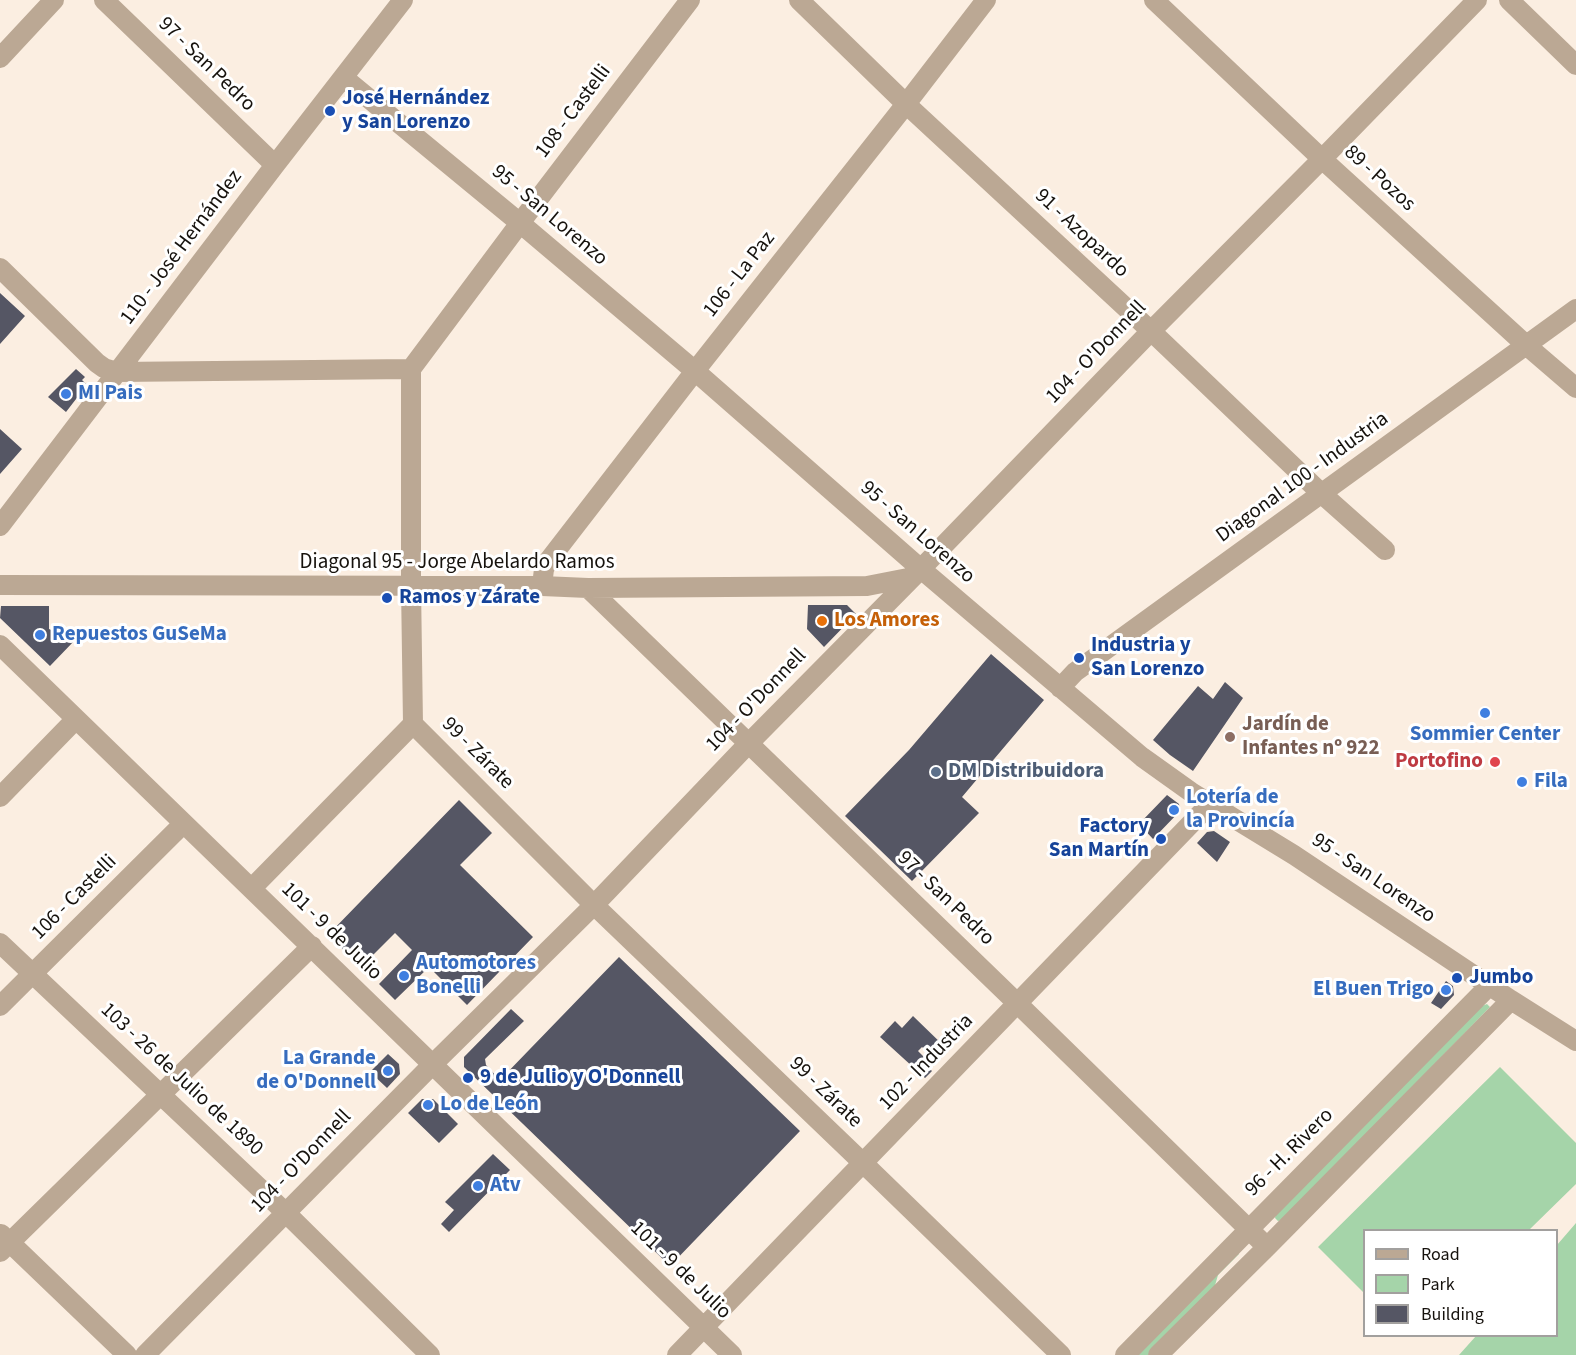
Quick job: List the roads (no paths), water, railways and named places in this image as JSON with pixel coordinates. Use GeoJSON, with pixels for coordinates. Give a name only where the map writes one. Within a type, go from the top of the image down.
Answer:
{"type":"FeatureCollection","features":[{"type":"Feature","properties":{"kind":"street"},"geometry":{"type":"LineString","coordinates":[[0,58],[54,0]]}},
{"type":"Feature","properties":{"kind":"street","name":"97 - San Pedro"},"geometry":{"type":"LineString","coordinates":[[104,0],[275,165]]}},
{"type":"Feature","properties":{"kind":"street","name":"110 - José Hernández"},"geometry":{"type":"LineString","coordinates":[[0,526],[403,0]]}},
{"type":"Feature","properties":{"kind":"street","name":"108 - Castelli"},"geometry":{"type":"LineString","coordinates":[[411,369],[690,0]]}},
{"type":"Feature","properties":{"kind":"street","name":"91 - Azopardo"},"geometry":{"type":"LineString","coordinates":[[799,0],[906,104],[1322,494],[1385,550]]}},
{"type":"Feature","properties":{"kind":"street","name":"106 - La Paz"},"geometry":{"type":"LineString","coordinates":[[542,586],[544,569],[549,560],[694,371],[986,0]]}},
{"type":"Feature","properties":{"kind":"street","name":"89 - Pozos"},"geometry":{"type":"LineString","coordinates":[[1154,0],[1322,159],[1576,388]]}},
{"type":"Feature","properties":{"kind":"street","name":"104 - O'Donnell"},"geometry":{"type":"LineString","coordinates":[[145,1355],[594,905],[749,743],[1477,0]]}},
{"type":"Feature","properties":{"kind":"street"},"geometry":{"type":"LineString","coordinates":[[1509,0],[1576,64]]}},
{"type":"Feature","properties":{"kind":"street","name":"95 - San Lorenzo"},"geometry":{"type":"LineString","coordinates":[[344,78],[694,371],[917,573],[1142,757],[1191,792],[1294,855],[1489,986],[1576,1041]]}},
{"type":"Feature","properties":{"kind":"street"},"geometry":{"type":"LineString","coordinates":[[0,268],[98,363],[104,368],[117,372],[411,369]]}},
{"type":"Feature","properties":{"kind":"street","name":"Diagonal 100 - Industria"},"geometry":{"type":"LineString","coordinates":[[1060,688],[1075,672],[1576,309]]}},
{"type":"Feature","properties":{"kind":"street","name":"99 - Zárate"},"geometry":{"type":"LineString","coordinates":[[411,369],[413,724],[594,905],[1061,1355]]}},
{"type":"Feature","properties":{"kind":"street","name":"Diagonal 95 - Jorge Abelardo Ramos"},"geometry":{"type":"LineString","coordinates":[[0,585],[588,588],[867,586],[917,573]]}},
{"type":"Feature","properties":{"kind":"street","name":"97 - San Pedro"},"geometry":{"type":"LineString","coordinates":[[588,588],[1267,1247]]}},
{"type":"Feature","properties":{"kind":"street","name":"101 - 9 de Julio"},"geometry":{"type":"LineString","coordinates":[[0,645],[732,1355]]}},
{"type":"Feature","properties":{"kind":"street"},"geometry":{"type":"LineString","coordinates":[[0,797],[76,718]]}},
{"type":"Feature","properties":{"kind":"street"},"geometry":{"type":"LineString","coordinates":[[252,888],[413,724]]}},
{"type":"Feature","properties":{"kind":"street","name":"102 - Industria"},"geometry":{"type":"LineString","coordinates":[[678,1355],[1210,804]]}},
{"type":"Feature","properties":{"kind":"street","name":"106 - Castelli"},"geometry":{"type":"LineString","coordinates":[[0,1006],[183,824]]}},
{"type":"Feature","properties":{"kind":"street","name":"103 - 26 de Julio de 1890"},"geometry":{"type":"LineString","coordinates":[[0,943],[286,1213],[430,1355]]}},
{"type":"Feature","properties":{"kind":"street"},"geometry":{"type":"LineString","coordinates":[[127,1355],[3,1242],[160,1095],[312,946]]}},
{"type":"Feature","properties":{"kind":"street","name":"96 - H. Rivero"},"geometry":{"type":"LineString","coordinates":[[1125,1355],[1489,986]]}},
{"type":"Feature","properties":{"kind":"street"},"geometry":{"type":"LineString","coordinates":[[1158,1355],[1511,1000]]}},
{"type":"Feature","properties":{"kind":"place","name":"José Hernández y San Lorenzo"},"geometry":{"type":"Point","coordinates":[330,111]}},
{"type":"Feature","properties":{"kind":"place","name":"MI Pais"},"geometry":{"type":"Point","coordinates":[66,394]}},
{"type":"Feature","properties":{"kind":"place","name":"Ramos y Zárate"},"geometry":{"type":"Point","coordinates":[387,598]}},
{"type":"Feature","properties":{"kind":"place","name":"Los Amores"},"geometry":{"type":"Point","coordinates":[822,621]}},
{"type":"Feature","properties":{"kind":"place","name":"Repuestos GuSeMa"},"geometry":{"type":"Point","coordinates":[40,635]}},
{"type":"Feature","properties":{"kind":"place","name":"Industria y San Lorenzo"},"geometry":{"type":"Point","coordinates":[1079,658]}},
{"type":"Feature","properties":{"kind":"place","name":"Sommier Center"},"geometry":{"type":"Point","coordinates":[1485,713]}},
{"type":"Feature","properties":{"kind":"place","name":"Jardín de Infantes nº 922"},"geometry":{"type":"Point","coordinates":[1230,737]}},
{"type":"Feature","properties":{"kind":"place","name":"Portofino"},"geometry":{"type":"Point","coordinates":[1495,762]}},
{"type":"Feature","properties":{"kind":"place","name":"DM Distribuidora"},"geometry":{"type":"Point","coordinates":[936,772]}},
{"type":"Feature","properties":{"kind":"place","name":"Fila"},"geometry":{"type":"Point","coordinates":[1522,782]}},
{"type":"Feature","properties":{"kind":"place","name":"Lotería de la Provincía"},"geometry":{"type":"Point","coordinates":[1174,810]}},
{"type":"Feature","properties":{"kind":"place","name":"Factory San Martín"},"geometry":{"type":"Point","coordinates":[1161,839]}},
{"type":"Feature","properties":{"kind":"place","name":"Automotores Bonelli"},"geometry":{"type":"Point","coordinates":[404,976]}},
{"type":"Feature","properties":{"kind":"place","name":"Jumbo"},"geometry":{"type":"Point","coordinates":[1457,978]}},
{"type":"Feature","properties":{"kind":"place","name":"El Buen Trigo"},"geometry":{"type":"Point","coordinates":[1446,990]}},
{"type":"Feature","properties":{"kind":"place","name":"La Grande de O'Donnell"},"geometry":{"type":"Point","coordinates":[388,1071]}},
{"type":"Feature","properties":{"kind":"place","name":"9 de Julio y O'Donnell"},"geometry":{"type":"Point","coordinates":[468,1078]}},
{"type":"Feature","properties":{"kind":"place","name":"Lo de León"},"geometry":{"type":"Point","coordinates":[428,1105]}},
{"type":"Feature","properties":{"kind":"place","name":"Atv"},"geometry":{"type":"Point","coordinates":[478,1186]}}]}
